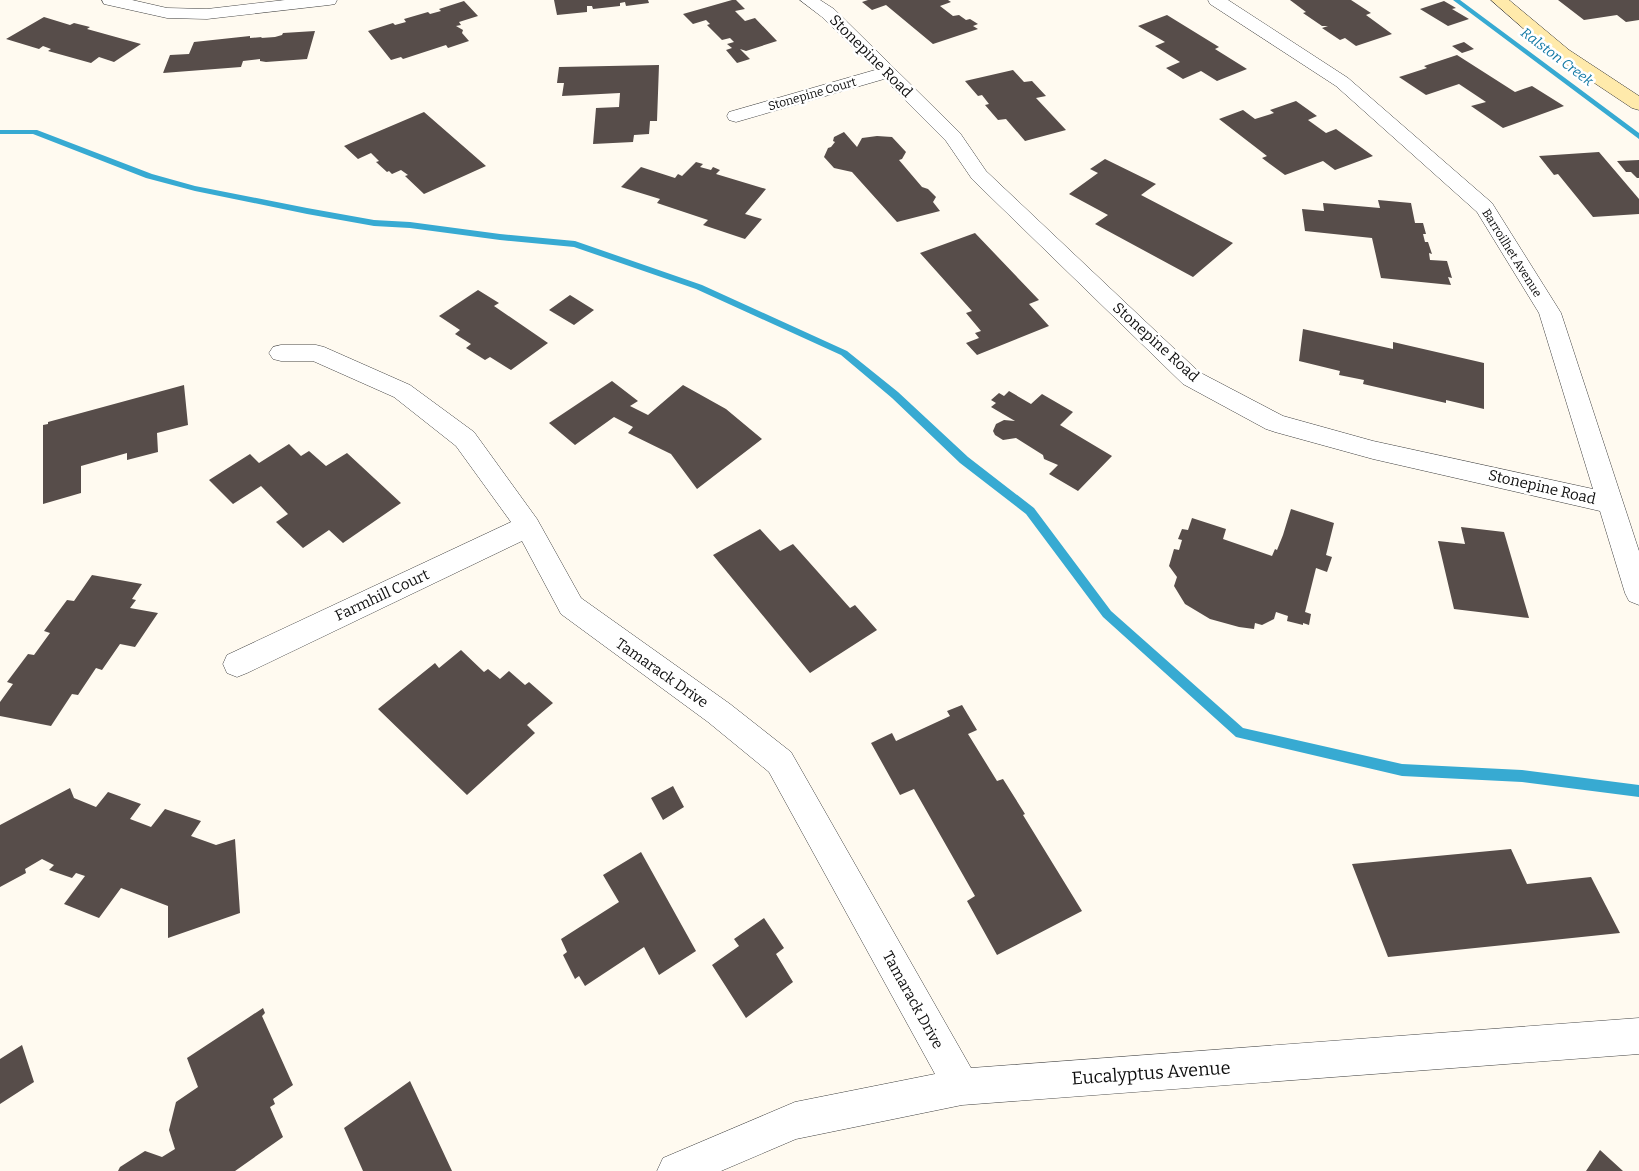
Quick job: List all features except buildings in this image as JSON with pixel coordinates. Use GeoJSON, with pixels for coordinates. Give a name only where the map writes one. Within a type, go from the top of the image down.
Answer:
{"type":"FeatureCollection","features":[{"type":"Feature","properties":{"kind":"street"},"geometry":{"type":"LineString","coordinates":[[110,0],[167,13],[207,14],[329,0]]}},
{"type":"Feature","properties":{"kind":"street","name":"Stonepine Road"},"geometry":{"type":"LineString","coordinates":[[808,0],[828,12],[953,138],[979,175],[1191,378],[1274,424],[1374,450],[1610,503]]}},
{"type":"Feature","properties":{"kind":"street","name":"Barroilhet Avenue"},"geometry":{"type":"LineString","coordinates":[[1216,0],[1342,82],[1485,208],[1550,314],[1639,592]]}},
{"type":"Feature","properties":{"kind":"street"},"geometry":{"type":"LineString","coordinates":[[1499,0],[1563,54],[1639,104]]}},
{"type":"Feature","properties":{"kind":"street","name":"Stonepine Court"},"geometry":{"type":"LineString","coordinates":[[736,116],[888,72]]}},
{"type":"Feature","properties":{"kind":"street","name":"Tamarack Drive"},"geometry":{"type":"LineString","coordinates":[[280,353],[316,353],[402,391],[465,439],[528,526],[571,606],[720,713],[780,762],[962,1087]]}},
{"type":"Feature","properties":{"kind":"street","name":"Farmhill Court"},"geometry":{"type":"LineString","coordinates":[[237,664],[528,526]]}},
{"type":"Feature","properties":{"kind":"street","name":"Eucalyptus Avenue"},"geometry":{"type":"LineString","coordinates":[[676,1171],[796,1121],[962,1087],[1639,1036]]}},
{"type":"Feature","properties":{"kind":"waterway","name":"Ralston Creek"},"geometry":{"type":"LineString","coordinates":[[1456,0],[1639,137]]}},
{"type":"Feature","properties":{"kind":"waterway"},"geometry":{"type":"LineString","coordinates":[[0,132],[34,132],[149,176],[195,188],[307,211],[374,223],[410,225],[500,237],[575,244],[699,287],[844,353],[895,395],[964,460],[1030,511],[1107,614],[1240,733],[1402,770],[1522,776],[1639,791]]}}]}
